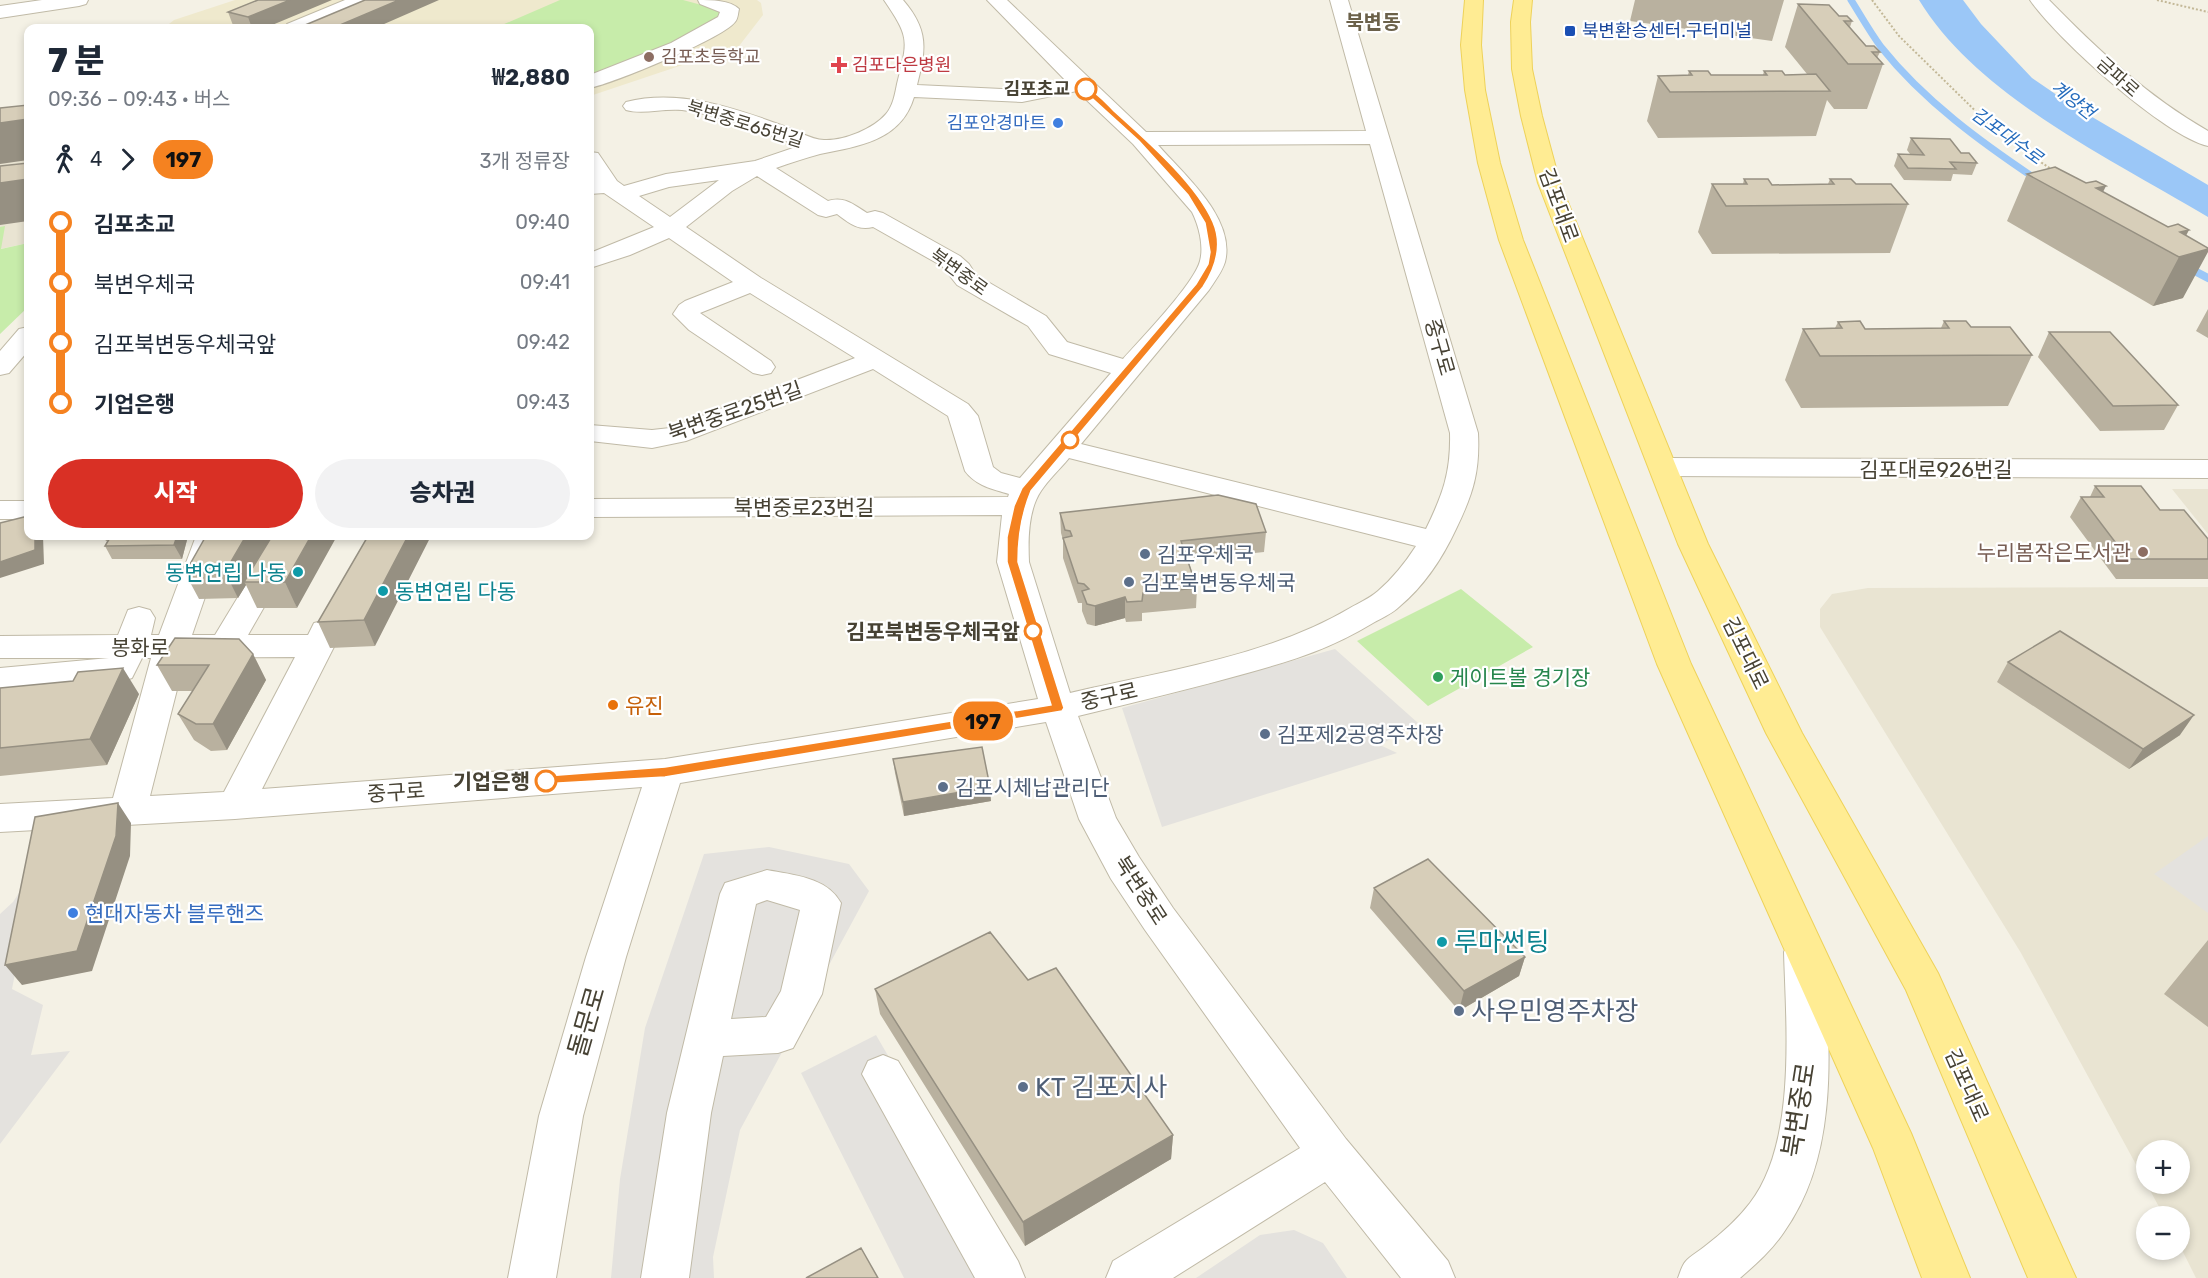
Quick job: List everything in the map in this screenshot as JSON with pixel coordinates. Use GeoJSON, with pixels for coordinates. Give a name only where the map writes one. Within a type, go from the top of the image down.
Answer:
{"type":"FeatureCollection","features":[{"type":"Feature","properties":{"kind":"main road"},"geometry":{"type":"LineString","coordinates":[[1474,0],[1471,45],[1475,90],[1489,163],[1511,240],[1562,366],[1631,555],[1674,664],[1895,1148],[1946,1278]]}},
{"type":"Feature","properties":{"kind":"main road","name":"김포대로"},"geometry":{"type":"LineString","coordinates":[[1523,0],[1522,67],[1533,123],[1549,183],[1693,544],[1784,733],[1924,985],[2052,1278]]}},
{"type":"Feature","properties":{"kind":"street"},"geometry":{"type":"LineString","coordinates":[[0,12],[79,0]]}},
{"type":"Feature","properties":{"kind":"street"},"geometry":{"type":"LineString","coordinates":[[304,24],[361,0]]}},
{"type":"Feature","properties":{"kind":"street"},"geometry":{"type":"LineString","coordinates":[[594,81],[643,63],[698,38],[727,20],[730,9],[707,0]]}},
{"type":"Feature","properties":{"kind":"street","name":"북변중로65번길"},"geometry":{"type":"LineString","coordinates":[[672,226],[725,186],[758,167],[880,130],[894,118],[907,91],[915,56],[915,40],[910,22],[893,0]]}},
{"type":"Feature","properties":{"kind":"street","name":"북변중로"},"geometry":{"type":"LineString","coordinates":[[996,0],[1081,84],[1141,139],[1203,210],[1209,223],[1214,252],[1212,264],[1200,285],[1023,498],[1012,537],[1013,562],[1058,708],[1098,819],[1125,868],[1159,919],[1330,1154],[1431,1278]]}},
{"type":"Feature","properties":{"kind":"street","name":"중구로"},"geometry":{"type":"LineString","coordinates":[[0,818],[128,809],[236,805],[665,772],[1058,708],[1196,676],[1295,648],[1331,634],[1388,600],[1412,576],[1435,541],[1455,501],[1462,480],[1465,458],[1464,433],[1339,0]]}},
{"type":"Feature","properties":{"kind":"street","name":"금파로"},"geometry":{"type":"LineString","coordinates":[[2039,0],[2111,73],[2141,99],[2166,117],[2208,140]]}},
{"type":"Feature","properties":{"kind":"street"},"geometry":{"type":"LineString","coordinates":[[907,91],[1022,96],[1081,84]]}},
{"type":"Feature","properties":{"kind":"street","name":"북변중로65번길"},"geometry":{"type":"LineString","coordinates":[[633,106],[658,102],[690,105],[757,124],[820,147]]}},
{"type":"Feature","properties":{"kind":"street"},"geometry":{"type":"LineString","coordinates":[[1141,139],[1380,137]]}},
{"type":"Feature","properties":{"kind":"street"},"geometry":{"type":"LineString","coordinates":[[594,165],[607,189],[672,226],[752,283],[958,410],[964,416],[980,471],[1023,498]]}},
{"type":"Feature","properties":{"kind":"street"},"geometry":{"type":"LineString","coordinates":[[607,189],[758,167]]}},
{"type":"Feature","properties":{"kind":"street","name":"북변중로"},"geometry":{"type":"LineString","coordinates":[[758,167],[826,210],[839,205],[864,222],[875,218],[951,261],[960,269],[966,280],[1036,321],[1058,348],[1128,369]]}},
{"type":"Feature","properties":{"kind":"street"},"geometry":{"type":"LineString","coordinates":[[594,259],[672,226]]}},
{"type":"Feature","properties":{"kind":"street","name":"북변중로25번길"},"geometry":{"type":"LineString","coordinates":[[752,283],[694,306],[688,309],[686,314],[698,325],[762,367]]}},
{"type":"Feature","properties":{"kind":"street"},"geometry":{"type":"LineString","coordinates":[[0,367],[24,340]]}},
{"type":"Feature","properties":{"kind":"street","name":"북변중로25번길"},"geometry":{"type":"LineString","coordinates":[[594,433],[652,439],[676,435],[876,359]]}},
{"type":"Feature","properties":{"kind":"street"},"geometry":{"type":"LineString","coordinates":[[1063,448],[1435,541]]}},
{"type":"Feature","properties":{"kind":"street","name":"김포대로926번길"},"geometry":{"type":"LineString","coordinates":[[1664,467],[2208,469]]}},
{"type":"Feature","properties":{"kind":"street","name":"북변중로23번길"},"geometry":{"type":"LineString","coordinates":[[594,508],[1023,498]]}},
{"type":"Feature","properties":{"kind":"street"},"geometry":{"type":"LineString","coordinates":[[0,510],[24,510]]}},
{"type":"Feature","properties":{"kind":"street"},"geometry":{"type":"LineString","coordinates":[[128,809],[171,647],[210,540]]}},
{"type":"Feature","properties":{"kind":"street"},"geometry":{"type":"LineString","coordinates":[[224,646],[288,540]]}},
{"type":"Feature","properties":{"kind":"street"},"geometry":{"type":"LineString","coordinates":[[236,805],[317,646],[341,606]]}},
{"type":"Feature","properties":{"kind":"street"},"geometry":{"type":"LineString","coordinates":[[0,680],[120,670],[135,632]]}},
{"type":"Feature","properties":{"kind":"street","name":"봉화로"},"geometry":{"type":"LineString","coordinates":[[0,647],[135,632],[171,647],[317,646]]}},
{"type":"Feature","properties":{"kind":"street","name":"돌문로"},"geometry":{"type":"LineString","coordinates":[[532,1278],[561,1116],[606,957],[665,772]]}},
{"type":"Feature","properties":{"kind":"street","name":"북변중로"},"geometry":{"type":"LineString","coordinates":[[1702,1278],[1735,1253],[1774,1209],[1799,1150],[1809,1056],[1803,944]]}},
{"type":"Feature","properties":{"kind":"street"},"geometry":{"type":"LineString","coordinates":[[665,1278],[689,1113],[707,1038]]}},
{"type":"Feature","properties":{"kind":"street"},"geometry":{"type":"LineString","coordinates":[[883,1074],[1001,1278]]}},
{"type":"Feature","properties":{"kind":"street"},"geometry":{"type":"LineString","coordinates":[[1130,1278],[1330,1154]]}},
{"type":"Feature","properties":{"kind":"path"},"geometry":{"type":"LineString","coordinates":[[1872,0],[1899,36],[1999,134],[2056,172]]}},
{"type":"Feature","properties":{"kind":"path"},"geometry":{"type":"LineString","coordinates":[[2157,0],[2208,12]]}},
{"type":"Feature","properties":{"kind":"shaded area","name":"김포초등학교"},"geometry":{"type":"Polygon","coordinates":[[[235,0],[757,0],[761,3],[763,15],[739,46],[594,95],[594,24],[169,24],[174,20],[235,0]]]}},
{"type":"Feature","properties":{"kind":"shaded area"},"geometry":{"type":"Polygon","coordinates":[[[24,124],[24,244],[0,249],[0,125],[24,124]]]}},
{"type":"Feature","properties":{"kind":"shaded area"},"geometry":{"type":"Polygon","coordinates":[[[2172,489],[2208,489],[2208,534],[2172,489]]]}},
{"type":"Feature","properties":{"kind":"shaded area"},"geometry":{"type":"Polygon","coordinates":[[[2208,587],[2208,1278],[2196,1278],[2187,1260],[2190,1260],[2190,1206],[2159,1206],[2152,1194],[2190,1194],[2190,1140],[2136,1140],[2136,1165],[2021,953],[1820,627],[1820,609],[1832,594],[1868,588],[2208,587]]]}},
{"type":"Feature","properties":{"kind":"shaded area","name":"김포제2공영주차장"},"geometry":{"type":"Polygon","coordinates":[[[1335,649],[1418,723],[1380,745],[1397,753],[1162,827],[1122,708],[1335,649]]]}},
{"type":"Feature","properties":{"kind":"shaded area"},"geometry":{"type":"Polygon","coordinates":[[[2208,836],[2208,913],[2154,874],[2208,836]]]}},
{"type":"Feature","properties":{"kind":"shaded area"},"geometry":{"type":"Polygon","coordinates":[[[769,847],[849,864],[869,891],[740,1130],[713,1257],[714,1278],[611,1278],[620,1179],[645,1028],[704,854],[769,847]]]}},
{"type":"Feature","properties":{"kind":"shaded area"},"geometry":{"type":"Polygon","coordinates":[[[36,867],[12,989],[43,1005],[31,1055],[70,1051],[0,1144],[0,914],[13,902],[36,867]]]}},
{"type":"Feature","properties":{"kind":"shaded area"},"geometry":{"type":"Polygon","coordinates":[[[876,1035],[1017,1278],[904,1278],[801,1073],[876,1035]]]}},
{"type":"Feature","properties":{"kind":"shaded area"},"geometry":{"type":"Polygon","coordinates":[[[1294,1230],[1323,1243],[1347,1278],[1196,1278],[1260,1235],[1294,1230]]]}},
{"type":"Feature","properties":{"kind":"green space"},"geometry":{"type":"Polygon","coordinates":[[[560,0],[683,0],[720,10],[718,24],[642,60],[594,78],[594,24],[504,24],[560,0]]]}},
{"type":"Feature","properties":{"kind":"green space"},"geometry":{"type":"Polygon","coordinates":[[[5,226],[1,249],[24,244],[24,311],[0,334],[0,227],[5,226]]]}},
{"type":"Feature","properties":{"kind":"green space","name":"게이트볼 경기장"},"geometry":{"type":"Polygon","coordinates":[[[1461,589],[1533,647],[1428,706],[1357,641],[1461,589]]]}},
{"type":"Feature","properties":{"kind":"water"},"geometry":{"type":"Polygon","coordinates":[[[1919,0],[1963,0],[1981,24],[2032,78],[2070,104],[2208,185],[2208,217],[2090,149],[2011,96],[1976,67],[1944,35],[1919,0]]]}},
{"type":"Feature","properties":{"kind":"building"},"geometry":{"type":"Polygon","coordinates":[[[258,0],[290,0],[248,17],[228,12],[258,0]]]}},
{"type":"Feature","properties":{"kind":"building"},"geometry":{"type":"Polygon","coordinates":[[[365,0],[399,0],[342,24],[308,24],[365,0]]]}},
{"type":"Feature","properties":{"kind":"building"},"geometry":{"type":"Polygon","coordinates":[[[1798,4],[1829,5],[1839,16],[1847,16],[1852,21],[1844,21],[1866,46],[1874,46],[1880,52],[1872,52],[1883,64],[1848,64],[1798,4]]]}},
{"type":"Feature","properties":{"kind":"building"},"geometry":{"type":"Polygon","coordinates":[[[1689,71],[1708,71],[1711,75],[1767,75],[1764,71],[1782,71],[1785,75],[1816,74],[1830,91],[1670,92],[1658,76],[1692,75],[1689,71]]]}},
{"type":"Feature","properties":{"kind":"building"},"geometry":{"type":"Polygon","coordinates":[[[24,105],[24,120],[0,123],[0,108],[24,105]]]}},
{"type":"Feature","properties":{"kind":"building"},"geometry":{"type":"Polygon","coordinates":[[[1911,138],[1950,139],[1961,153],[1969,153],[1977,163],[1950,162],[1956,169],[1908,168],[1898,154],[1924,155],[1911,138]]]}},
{"type":"Feature","properties":{"kind":"building"},"geometry":{"type":"Polygon","coordinates":[[[24,163],[24,180],[0,183],[0,166],[24,163]]]}},
{"type":"Feature","properties":{"kind":"building"},"geometry":{"type":"Polygon","coordinates":[[[2055,167],[2086,183],[2096,181],[2106,186],[2096,188],[2168,227],[2178,224],[2189,230],[2180,232],[2208,249],[2179,257],[2027,174],[2055,167]]]}},
{"type":"Feature","properties":{"kind":"building"},"geometry":{"type":"Polygon","coordinates":[[[1744,179],[1768,179],[1772,185],[1834,184],[1830,179],[1851,179],[1856,184],[1891,184],[1908,204],[1726,206],[1712,184],[1747,184],[1744,179]]]}},
{"type":"Feature","properties":{"kind":"building"},"geometry":{"type":"Polygon","coordinates":[[[1860,321],[1865,329],[1949,328],[1944,321],[1966,321],[1971,327],[2010,327],[2032,355],[1820,356],[1803,329],[1842,328],[1838,322],[1860,321]]]}},
{"type":"Feature","properties":{"kind":"building"},"geometry":{"type":"Polygon","coordinates":[[[2049,332],[2110,332],[2178,405],[2113,406],[2049,332]]]}},
{"type":"Feature","properties":{"kind":"building"},"geometry":{"type":"Polygon","coordinates":[[[2095,486],[2141,486],[2160,510],[2184,510],[2208,539],[2208,559],[2128,559],[2081,497],[2104,497],[2095,486]]]}},
{"type":"Feature","properties":{"kind":"building","name":"김포북변동우체국"},"geometry":{"type":"Polygon","coordinates":[[[1218,495],[1256,504],[1266,532],[1181,541],[1197,588],[1143,593],[1142,601],[1127,602],[1125,597],[1095,606],[1087,604],[1082,591],[1089,589],[1084,584],[1078,583],[1063,538],[1072,536],[1070,531],[1065,530],[1060,513],[1218,495]]]}},
{"type":"Feature","properties":{"kind":"building"},"geometry":{"type":"Polygon","coordinates":[[[24,517],[24,540],[35,540],[35,550],[0,562],[0,523],[24,517]]]}},
{"type":"Feature","properties":{"kind":"building"},"geometry":{"type":"Polygon","coordinates":[[[109,540],[176,540],[174,545],[105,546],[109,540]]]}},
{"type":"Feature","properties":{"kind":"building"},"geometry":{"type":"Polygon","coordinates":[[[204,540],[244,540],[225,572],[185,573],[204,540]]]}},
{"type":"Feature","properties":{"kind":"building"},"geometry":{"type":"Polygon","coordinates":[[[270,540],[309,540],[285,582],[244,582],[270,540]]]}},
{"type":"Feature","properties":{"kind":"building"},"geometry":{"type":"Polygon","coordinates":[[[366,540],[406,540],[364,620],[318,622],[366,540]]]}},
{"type":"Feature","properties":{"kind":"building"},"geometry":{"type":"Polygon","coordinates":[[[2060,631],[2194,715],[2143,749],[2008,662],[2060,631]]]}},
{"type":"Feature","properties":{"kind":"building"},"geometry":{"type":"Polygon","coordinates":[[[175,638],[239,639],[253,654],[213,724],[196,724],[178,714],[209,665],[157,665],[175,638]]]}},
{"type":"Feature","properties":{"kind":"building"},"geometry":{"type":"Polygon","coordinates":[[[123,668],[90,739],[0,748],[0,688],[73,681],[78,672],[123,668]]]}},
{"type":"Feature","properties":{"kind":"building","name":"김포시체납관리단"},"geometry":{"type":"Polygon","coordinates":[[[982,747],[990,787],[903,802],[893,759],[982,747]]]}},
{"type":"Feature","properties":{"kind":"building","name":"현대자동차 블루핸즈"},"geometry":{"type":"Polygon","coordinates":[[[118,803],[116,836],[77,951],[5,965],[35,817],[118,803]]]}},
{"type":"Feature","properties":{"kind":"building","name":"루마썬팅"},"geometry":{"type":"Polygon","coordinates":[[[1428,859],[1525,957],[1464,991],[1374,888],[1428,859]]]}},
{"type":"Feature","properties":{"kind":"building","name":"KT 김포지사"},"geometry":{"type":"Polygon","coordinates":[[[990,932],[1028,980],[1056,968],[1173,1135],[1023,1222],[875,989],[990,932]]]}},
{"type":"Feature","properties":{"kind":"building"},"geometry":{"type":"Polygon","coordinates":[[[861,1248],[878,1278],[806,1278],[861,1248]]]}},
{"type":"Feature","properties":{"kind":"waterway","name":"김포대수로"},"geometry":{"type":"LineString","coordinates":[[1851,0],[1881,47],[1916,85],[1975,136],[2039,181]]}},
{"type":"Feature","properties":{"kind":"waterway","name":"김포대수로"},"geometry":{"type":"LineString","coordinates":[[2185,266],[2208,278]]}},
{"type":"Feature","properties":{"kind":"bus line","name":"197"},"geometry":{"type":"LineString","coordinates":[[546,781],[665,772],[1058,708],[1013,562],[1012,537],[1019,506],[1026,490],[1200,285],[1212,264],[1214,252],[1209,223],[1191,193],[1141,139],[1086,89]]}},
{"type":"Feature","properties":{"kind":"place","name":"북변환승센터.구터미널"},"geometry":{"type":"Point","coordinates":[1570,31]}},
{"type":"Feature","properties":{"kind":"place","name":"김포초등학교"},"geometry":{"type":"Point","coordinates":[649,57]}},
{"type":"Feature","properties":{"kind":"place","name":"김포다은병원"},"geometry":{"type":"Point","coordinates":[839,65]}},
{"type":"Feature","properties":{"kind":"place","name":"김포초교"},"geometry":{"type":"Point","coordinates":[1086,89]}},
{"type":"Feature","properties":{"kind":"place","name":"김포안경마트"},"geometry":{"type":"Point","coordinates":[1058,123]}},
{"type":"Feature","properties":{"kind":"place","name":"누리봄작은도서관"},"geometry":{"type":"Point","coordinates":[2143,552]}},
{"type":"Feature","properties":{"kind":"place","name":"김포우체국"},"geometry":{"type":"Point","coordinates":[1145,554]}},
{"type":"Feature","properties":{"kind":"place","name":"동변연립 나동"},"geometry":{"type":"Point","coordinates":[298,572]}},
{"type":"Feature","properties":{"kind":"place","name":"김포북변동우체국"},"geometry":{"type":"Point","coordinates":[1129,582]}},
{"type":"Feature","properties":{"kind":"place","name":"동변연립 다동"},"geometry":{"type":"Point","coordinates":[383,591]}},
{"type":"Feature","properties":{"kind":"place","name":"김포북변동우체국앞"},"geometry":{"type":"Point","coordinates":[1033,631]}},
{"type":"Feature","properties":{"kind":"place","name":"게이트볼 경기장"},"geometry":{"type":"Point","coordinates":[1438,677]}},
{"type":"Feature","properties":{"kind":"place","name":"유진"},"geometry":{"type":"Point","coordinates":[613,705]}},
{"type":"Feature","properties":{"kind":"place","name":"김포제2공영주차장"},"geometry":{"type":"Point","coordinates":[1265,734]}},
{"type":"Feature","properties":{"kind":"place","name":"기업은행"},"geometry":{"type":"Point","coordinates":[546,781]}},
{"type":"Feature","properties":{"kind":"place","name":"김포시체납관리단"},"geometry":{"type":"Point","coordinates":[943,787]}},
{"type":"Feature","properties":{"kind":"place","name":"현대자동차 블루핸즈"},"geometry":{"type":"Point","coordinates":[73,913]}},
{"type":"Feature","properties":{"kind":"place","name":"루마썬팅"},"geometry":{"type":"Point","coordinates":[1442,942]}},
{"type":"Feature","properties":{"kind":"place","name":"사우민영주차장"},"geometry":{"type":"Point","coordinates":[1459,1011]}},
{"type":"Feature","properties":{"kind":"place","name":"KT 김포지사"},"geometry":{"type":"Point","coordinates":[1023,1087]}},
{"type":"Feature","properties":{"kind":"district","name":"북변동"},"geometry":{"type":"Point","coordinates":[1373,22]}},
{"type":"Feature","properties":{"kind":"water label","name":"계양천"},"geometry":{"type":"Point","coordinates":[2073,100]}}]}
